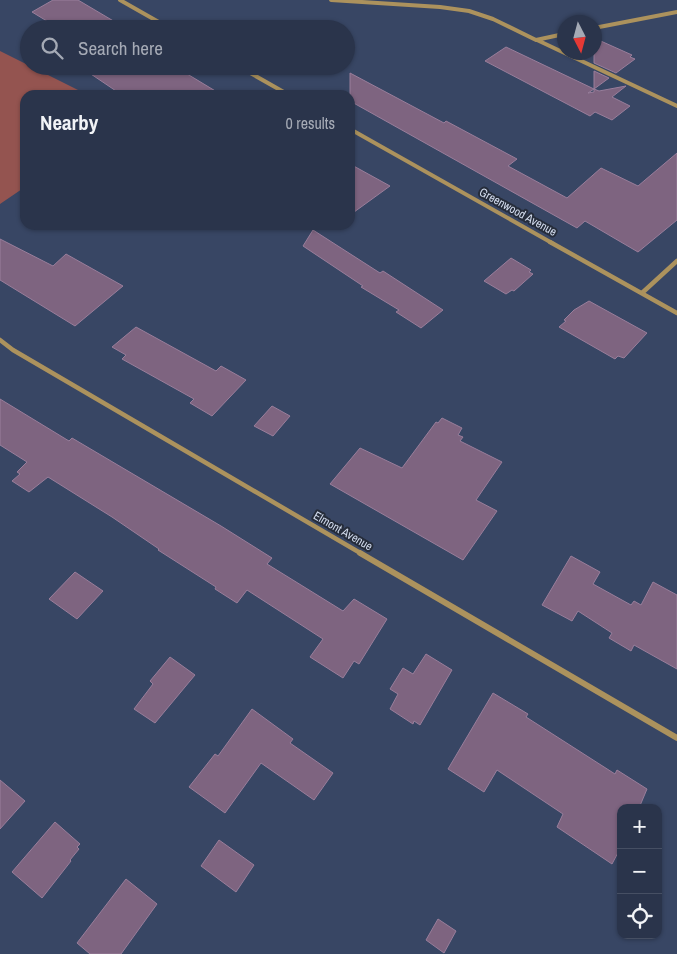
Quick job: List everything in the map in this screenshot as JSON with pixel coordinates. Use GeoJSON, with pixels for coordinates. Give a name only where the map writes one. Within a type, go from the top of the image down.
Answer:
{"type":"FeatureCollection","features":[{"type":"Feature","properties":{"kind":"street"},"geometry":{"type":"LineString","coordinates":[[120,0],[155,20]]}},
{"type":"Feature","properties":{"kind":"street"},"geometry":{"type":"LineString","coordinates":[[331,0],[440,7],[469,11],[493,19],[677,106]]}},
{"type":"Feature","properties":{"kind":"street"},"geometry":{"type":"LineString","coordinates":[[602,26],[677,12]]}},
{"type":"Feature","properties":{"kind":"street"},"geometry":{"type":"LineString","coordinates":[[536,40],[557,36]]}},
{"type":"Feature","properties":{"kind":"street"},"geometry":{"type":"LineString","coordinates":[[254,75],[280,90]]}},
{"type":"Feature","properties":{"kind":"street","name":"Greenwood Avenue"},"geometry":{"type":"LineString","coordinates":[[355,132],[677,312]]}},
{"type":"Feature","properties":{"kind":"street"},"geometry":{"type":"LineString","coordinates":[[642,293],[677,260]]}},
{"type":"Feature","properties":{"kind":"street","name":"Elmont Avenue"},"geometry":{"type":"LineString","coordinates":[[0,340],[22,355],[677,738]]}},
{"type":"Feature","properties":{"kind":"shaded area"},"geometry":{"type":"Polygon","coordinates":[[[0,51],[20,61],[20,75],[48,75],[78,90],[20,90],[20,190],[0,204],[0,51]]]}},
{"type":"Feature","properties":{"kind":"building"},"geometry":{"type":"Polygon","coordinates":[[[53,0],[78,0],[112,20],[45,20],[32,12],[53,0]]]}},
{"type":"Feature","properties":{"kind":"building"},"geometry":{"type":"Polygon","coordinates":[[[602,42],[632,55],[630,57],[635,59],[616,73],[594,63],[594,60],[602,60],[602,42]]]}},
{"type":"Feature","properties":{"kind":"building"},"geometry":{"type":"Polygon","coordinates":[[[506,47],[599,91],[626,86],[612,97],[630,106],[612,120],[595,112],[590,116],[485,61],[506,47]]]}},
{"type":"Feature","properties":{"kind":"building"},"geometry":{"type":"Polygon","coordinates":[[[594,71],[609,78],[594,89],[594,71]]]}},
{"type":"Feature","properties":{"kind":"building"},"geometry":{"type":"Polygon","coordinates":[[[92,75],[189,75],[214,90],[115,90],[92,75]]]}},
{"type":"Feature","properties":{"kind":"building"},"geometry":{"type":"Polygon","coordinates":[[[350,75],[354,75],[517,159],[508,166],[567,198],[601,168],[638,186],[677,153],[677,220],[638,252],[585,221],[577,228],[355,104],[355,90],[350,90],[350,75]]]}},
{"type":"Feature","properties":{"kind":"building"},"geometry":{"type":"Polygon","coordinates":[[[355,167],[390,186],[355,211],[355,167]]]}},
{"type":"Feature","properties":{"kind":"building"},"geometry":{"type":"Polygon","coordinates":[[[313,230],[380,273],[383,271],[443,310],[421,328],[396,312],[399,310],[361,287],[363,286],[303,246],[313,230]]]}},
{"type":"Feature","properties":{"kind":"building"},"geometry":{"type":"Polygon","coordinates":[[[0,239],[53,266],[66,254],[123,286],[75,326],[0,280],[0,239]]]}},
{"type":"Feature","properties":{"kind":"building"},"geometry":{"type":"Polygon","coordinates":[[[511,258],[531,270],[529,272],[533,274],[514,291],[512,290],[506,294],[484,281],[511,258]]]}},
{"type":"Feature","properties":{"kind":"building"},"geometry":{"type":"Polygon","coordinates":[[[589,301],[647,333],[624,358],[618,356],[615,359],[559,327],[574,310],[589,301]]]}},
{"type":"Feature","properties":{"kind":"building"},"geometry":{"type":"Polygon","coordinates":[[[136,327],[216,371],[221,366],[246,380],[212,416],[190,403],[194,399],[122,359],[126,355],[112,347],[136,327]]]}},
{"type":"Feature","properties":{"kind":"building"},"geometry":{"type":"Polygon","coordinates":[[[0,399],[69,441],[72,438],[221,526],[272,558],[267,564],[343,611],[354,599],[387,619],[359,664],[354,661],[343,678],[310,657],[323,639],[247,590],[237,603],[112,517],[48,477],[29,492],[12,481],[20,474],[17,472],[27,462],[0,445],[0,399]]]}},
{"type":"Feature","properties":{"kind":"building"},"geometry":{"type":"Polygon","coordinates":[[[272,406],[290,416],[273,436],[254,426],[272,406]]]}},
{"type":"Feature","properties":{"kind":"building"},"geometry":{"type":"Polygon","coordinates":[[[442,418],[462,428],[458,435],[463,437],[460,441],[502,462],[476,500],[497,511],[463,560],[330,484],[360,448],[402,468],[436,422],[438,423],[442,418]]]}},
{"type":"Feature","properties":{"kind":"building"},"geometry":{"type":"Polygon","coordinates":[[[571,556],[600,572],[593,584],[631,605],[634,601],[641,605],[653,582],[677,595],[677,669],[634,645],[631,651],[609,638],[612,633],[578,611],[572,621],[542,605],[571,556]]]}},
{"type":"Feature","properties":{"kind":"building"},"geometry":{"type":"Polygon","coordinates":[[[75,572],[103,591],[77,619],[49,599],[75,572]]]}},
{"type":"Feature","properties":{"kind":"building"},"geometry":{"type":"Polygon","coordinates":[[[426,654],[452,670],[420,725],[414,721],[413,724],[390,709],[398,694],[390,689],[403,668],[413,674],[426,654]]]}},
{"type":"Feature","properties":{"kind":"building"},"geometry":{"type":"Polygon","coordinates":[[[170,657],[195,675],[155,723],[134,709],[153,684],[150,681],[170,657]]]}},
{"type":"Feature","properties":{"kind":"building"},"geometry":{"type":"Polygon","coordinates":[[[493,693],[528,714],[526,717],[615,774],[617,770],[647,789],[641,804],[617,804],[617,855],[612,864],[557,827],[563,814],[497,770],[484,792],[448,769],[493,693]]]}},
{"type":"Feature","properties":{"kind":"building"},"geometry":{"type":"Polygon","coordinates":[[[252,709],[293,739],[290,743],[333,773],[314,800],[261,763],[225,813],[189,787],[215,754],[218,756],[252,709]]]}},
{"type":"Feature","properties":{"kind":"building"},"geometry":{"type":"Polygon","coordinates":[[[0,780],[25,801],[0,829],[0,780]]]}},
{"type":"Feature","properties":{"kind":"building"},"geometry":{"type":"Polygon","coordinates":[[[55,822],[80,844],[71,861],[42,898],[12,872],[55,822]]]}},
{"type":"Feature","properties":{"kind":"building"},"geometry":{"type":"Polygon","coordinates":[[[219,840],[254,865],[236,892],[201,866],[219,840]]]}},
{"type":"Feature","properties":{"kind":"building"},"geometry":{"type":"Polygon","coordinates":[[[126,879],[157,904],[121,954],[90,954],[77,943],[126,879]]]}},
{"type":"Feature","properties":{"kind":"building"},"geometry":{"type":"Polygon","coordinates":[[[438,919],[456,931],[444,953],[426,940],[438,919]]]}}]}
